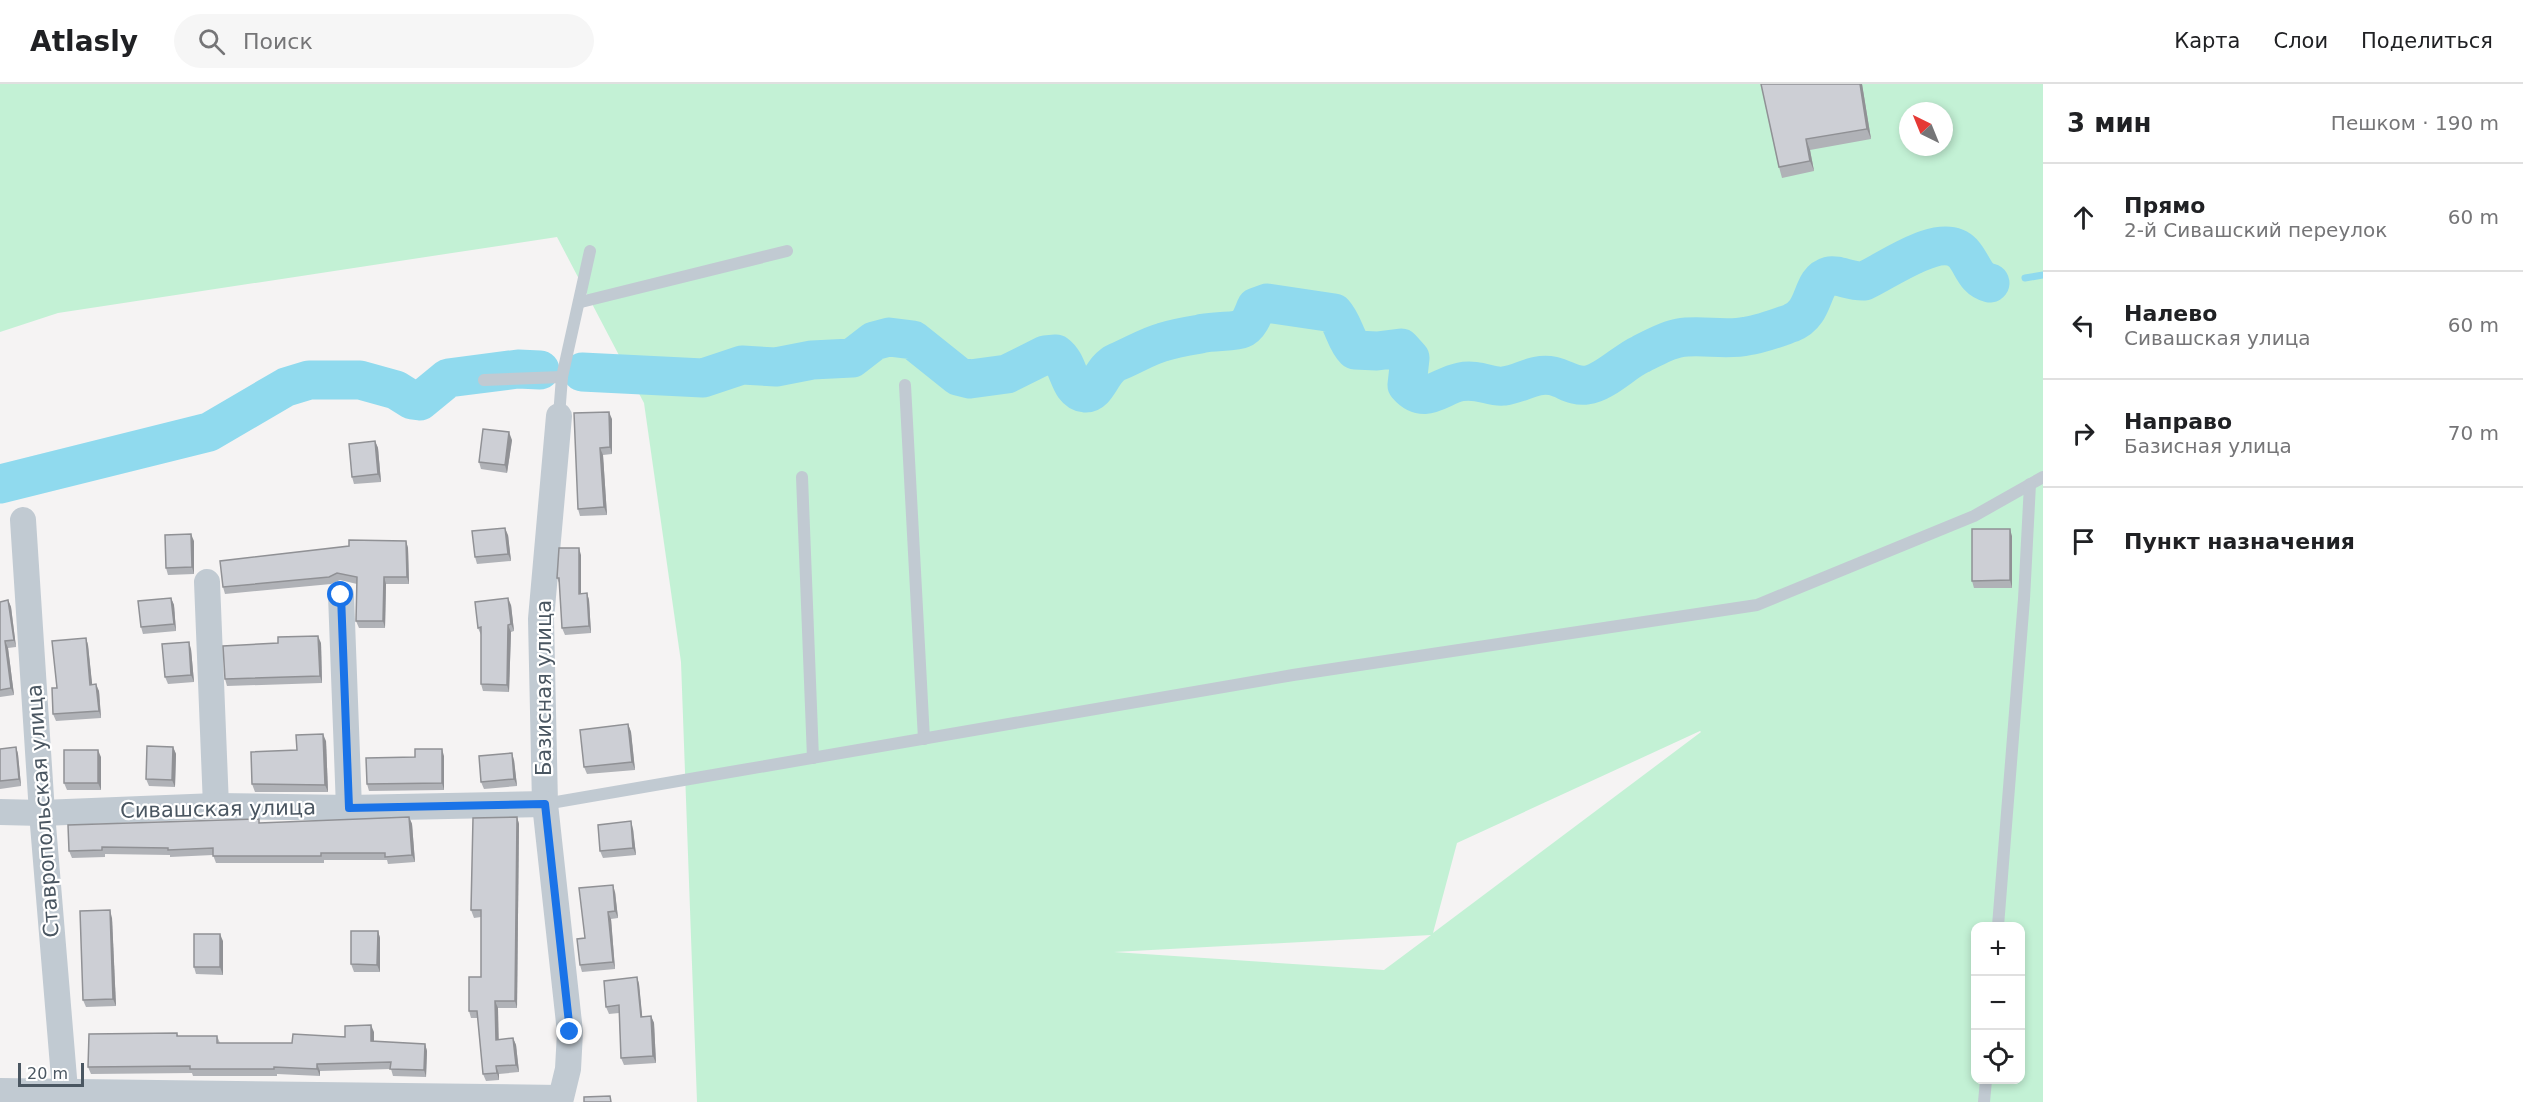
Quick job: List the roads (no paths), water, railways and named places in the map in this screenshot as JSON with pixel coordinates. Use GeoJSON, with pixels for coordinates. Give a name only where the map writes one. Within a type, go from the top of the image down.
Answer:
{"type":"FeatureCollection","features":[{"type":"Feature","properties":{"kind":"street","name":"Базисная улица"},"geometry":{"type":"LineString","coordinates":[[559,416],[542,619],[545,804],[570,1032],[568,1069],[560,1100]]}},
{"type":"Feature","properties":{"kind":"street","name":"Ставропольская улица"},"geometry":{"type":"LineString","coordinates":[[22,520],[42,813],[66,1096]]}},
{"type":"Feature","properties":{"kind":"street"},"geometry":{"type":"LineString","coordinates":[[207,582],[216,806]]}},
{"type":"Feature","properties":{"kind":"street"},"geometry":{"type":"LineString","coordinates":[[341,595],[349,808]]}},
{"type":"Feature","properties":{"kind":"street","name":"Сивашская улица"},"geometry":{"type":"LineString","coordinates":[[0,812],[42,813],[216,806],[349,808],[545,804]]}},
{"type":"Feature","properties":{"kind":"street"},"geometry":{"type":"LineString","coordinates":[[0,1091],[66,1096],[560,1100]]}},
{"type":"Feature","properties":{"kind":"lane"},"geometry":{"type":"LineString","coordinates":[[581,302],[787,250]]}},
{"type":"Feature","properties":{"kind":"lane"},"geometry":{"type":"LineString","coordinates":[[559,416],[562,376],[591,251]]}},
{"type":"Feature","properties":{"kind":"lane"},"geometry":{"type":"LineString","coordinates":[[484,380],[562,376]]}},
{"type":"Feature","properties":{"kind":"lane"},"geometry":{"type":"LineString","coordinates":[[905,385],[924,739]]}},
{"type":"Feature","properties":{"kind":"lane"},"geometry":{"type":"LineString","coordinates":[[802,477],[813,758]]}},
{"type":"Feature","properties":{"kind":"lane"},"geometry":{"type":"LineString","coordinates":[[545,804],[1293,675],[1757,604],[1974,516],[2043,477]]}},
{"type":"Feature","properties":{"kind":"lane"},"geometry":{"type":"LineString","coordinates":[[1998,922],[2024,599],[2030,484]]}},
{"type":"Feature","properties":{"kind":"lane"},"geometry":{"type":"LineString","coordinates":[[1984,1102],[1986,1084]]}},
{"type":"Feature","properties":{"kind":"waterway"},"geometry":{"type":"LineString","coordinates":[[582,372],[703,378],[742,365],[776,367],[812,360],[852,358],[874,341],[889,337],[913,340],[958,376],[970,379],[1007,374],[1045,355],[1056,354],[1061,358],[1075,387],[1085,393],[1093,390],[1107,370],[1117,362],[1172,339],[1244,328],[1256,307],[1267,303],[1334,313],[1355,350],[1377,351],[1401,348],[1410,358],[1407,385],[1420,394],[1433,393],[1460,382],[1473,381],[1504,386],[1546,375],[1578,385],[1587,385],[1600,380],[1635,357],[1674,339],[1739,337],[1791,323],[1805,312],[1823,279],[1832,276],[1864,281],[1928,249],[1941,246],[1953,247],[1963,253],[1980,278],[1990,283]]}},
{"type":"Feature","properties":{"kind":"waterway"},"geometry":{"type":"LineString","coordinates":[[2025,278],[2043,275]]}},
{"type":"Feature","properties":{"kind":"waterway"},"geometry":{"type":"LineString","coordinates":[[0,484],[209,432],[286,387],[309,380],[360,380],[396,390],[412,400],[420,401],[448,378],[518,369],[540,370]]}}]}
